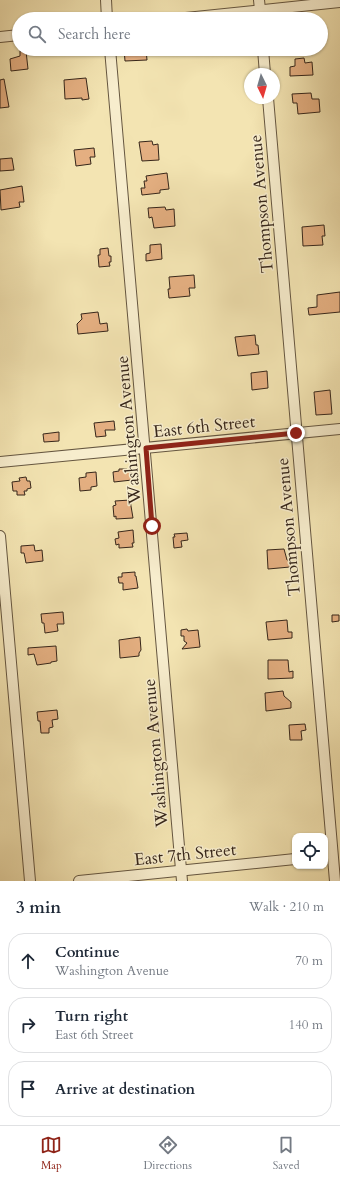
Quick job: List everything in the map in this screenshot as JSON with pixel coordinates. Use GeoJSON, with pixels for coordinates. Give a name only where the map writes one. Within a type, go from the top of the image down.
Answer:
{"type":"FeatureCollection","features":[{"type":"Feature","properties":{"kind":"street"},"geometry":{"type":"LineString","coordinates":[[106,0],[107,12]]}},
{"type":"Feature","properties":{"kind":"street"},"geometry":{"type":"LineString","coordinates":[[259,0],[260,12]]}},
{"type":"Feature","properties":{"kind":"street"},"geometry":{"type":"LineString","coordinates":[[278,12],[340,2]]}},
{"type":"Feature","properties":{"kind":"street"},"geometry":{"type":"LineString","coordinates":[[0,37],[12,36]]}},
{"type":"Feature","properties":{"kind":"street","name":"Washington Avenue"},"geometry":{"type":"LineString","coordinates":[[111,56],[146,448],[182,876]]}},
{"type":"Feature","properties":{"kind":"street"},"geometry":{"type":"LineString","coordinates":[[264,56],[265,68]]}},
{"type":"Feature","properties":{"kind":"street","name":"Thompson Avenue"},"geometry":{"type":"LineString","coordinates":[[269,104],[335,881]]}},
{"type":"Feature","properties":{"kind":"street","name":"East 6th Street"},"geometry":{"type":"LineString","coordinates":[[0,462],[340,429]]}},
{"type":"Feature","properties":{"kind":"street"},"geometry":{"type":"LineString","coordinates":[[0,536],[30,881]]}},
{"type":"Feature","properties":{"kind":"street","name":"East 7th Street"},"geometry":{"type":"LineString","coordinates":[[79,881],[182,876],[292,859]]}},
{"type":"Feature","properties":{"kind":"building"},"geometry":{"type":"Polygon","coordinates":[[[27,56],[28,69],[11,71],[10,59],[27,56]]]}},
{"type":"Feature","properties":{"kind":"building"},"geometry":{"type":"Polygon","coordinates":[[[125,56],[147,56],[147,60],[125,61],[125,56]]]}},
{"type":"Feature","properties":{"kind":"building"},"geometry":{"type":"Polygon","coordinates":[[[304,58],[305,63],[312,62],[313,75],[290,76],[290,67],[295,66],[295,59],[304,58]]]}},
{"type":"Feature","properties":{"kind":"building"},"geometry":{"type":"Polygon","coordinates":[[[86,78],[89,99],[65,99],[64,80],[86,78]]]}},
{"type":"Feature","properties":{"kind":"building"},"geometry":{"type":"Polygon","coordinates":[[[4,79],[9,107],[0,108],[0,80],[4,79]]]}},
{"type":"Feature","properties":{"kind":"building"},"geometry":{"type":"Polygon","coordinates":[[[311,93],[312,99],[319,99],[320,112],[298,114],[297,103],[293,103],[292,94],[311,93]]]}},
{"type":"Feature","properties":{"kind":"building"},"geometry":{"type":"Polygon","coordinates":[[[152,141],[153,145],[158,144],[159,160],[142,161],[139,142],[152,141]]]}},
{"type":"Feature","properties":{"kind":"building"},"geometry":{"type":"Polygon","coordinates":[[[94,148],[95,157],[90,157],[91,164],[76,166],[74,150],[94,148]]]}},
{"type":"Feature","properties":{"kind":"building"},"geometry":{"type":"Polygon","coordinates":[[[12,158],[14,170],[0,171],[0,159],[12,158]]]}},
{"type":"Feature","properties":{"kind":"building"},"geometry":{"type":"Polygon","coordinates":[[[167,173],[169,189],[160,190],[160,193],[142,195],[141,188],[145,188],[144,181],[147,181],[146,176],[167,173]]]}},
{"type":"Feature","properties":{"kind":"building"},"geometry":{"type":"Polygon","coordinates":[[[22,186],[24,202],[19,202],[20,207],[1,210],[0,190],[22,186]]]}},
{"type":"Feature","properties":{"kind":"building"},"geometry":{"type":"Polygon","coordinates":[[[165,207],[166,210],[174,209],[175,226],[154,228],[152,217],[149,218],[148,208],[165,207]]]}},
{"type":"Feature","properties":{"kind":"building"},"geometry":{"type":"Polygon","coordinates":[[[324,225],[325,236],[322,236],[323,245],[303,246],[302,227],[324,225]]]}},
{"type":"Feature","properties":{"kind":"building"},"geometry":{"type":"Polygon","coordinates":[[[161,244],[162,259],[146,261],[146,254],[150,253],[150,245],[161,244]]]}},
{"type":"Feature","properties":{"kind":"building"},"geometry":{"type":"Polygon","coordinates":[[[108,248],[109,256],[111,256],[111,262],[109,262],[110,266],[99,267],[98,255],[100,255],[100,249],[108,248]]]}},
{"type":"Feature","properties":{"kind":"building"},"geometry":{"type":"Polygon","coordinates":[[[194,275],[195,288],[189,288],[190,296],[169,298],[169,277],[194,275]]]}},
{"type":"Feature","properties":{"kind":"building"},"geometry":{"type":"Polygon","coordinates":[[[340,292],[340,312],[309,315],[308,308],[317,307],[317,295],[340,292]]]}},
{"type":"Feature","properties":{"kind":"building"},"geometry":{"type":"Polygon","coordinates":[[[98,312],[100,324],[107,323],[108,331],[78,334],[77,324],[82,319],[81,314],[98,312]]]}},
{"type":"Feature","properties":{"kind":"building"},"geometry":{"type":"Polygon","coordinates":[[[255,335],[259,354],[238,356],[235,337],[255,335]]]}},
{"type":"Feature","properties":{"kind":"building"},"geometry":{"type":"Polygon","coordinates":[[[267,371],[268,388],[252,390],[251,373],[267,371]]]}},
{"type":"Feature","properties":{"kind":"building"},"geometry":{"type":"Polygon","coordinates":[[[330,390],[332,414],[316,415],[314,392],[330,390]]]}},
{"type":"Feature","properties":{"kind":"building"},"geometry":{"type":"Polygon","coordinates":[[[114,421],[115,430],[105,430],[106,436],[96,437],[94,423],[114,421]]]}},
{"type":"Feature","properties":{"kind":"building"},"geometry":{"type":"Polygon","coordinates":[[[59,432],[59,441],[44,442],[43,434],[59,432]]]}},
{"type":"Feature","properties":{"kind":"building"},"geometry":{"type":"Polygon","coordinates":[[[119,469],[131,470],[132,480],[114,482],[113,472],[119,471],[119,469]]]}},
{"type":"Feature","properties":{"kind":"building"},"geometry":{"type":"Polygon","coordinates":[[[96,472],[97,486],[91,487],[91,490],[80,491],[79,478],[86,477],[86,473],[96,472]]]}},
{"type":"Feature","properties":{"kind":"building"},"geometry":{"type":"Polygon","coordinates":[[[26,477],[27,481],[30,481],[31,488],[24,491],[25,495],[17,495],[17,491],[13,491],[12,482],[20,481],[19,478],[26,477]]]}},
{"type":"Feature","properties":{"kind":"building"},"geometry":{"type":"Polygon","coordinates":[[[130,500],[133,518],[116,519],[116,516],[114,517],[113,506],[116,505],[115,501],[130,500]]]}},
{"type":"Feature","properties":{"kind":"building"},"geometry":{"type":"Polygon","coordinates":[[[133,530],[133,547],[119,548],[119,544],[116,545],[115,539],[119,538],[118,532],[133,530]]]}},
{"type":"Feature","properties":{"kind":"building"},"geometry":{"type":"Polygon","coordinates":[[[187,533],[188,540],[181,541],[182,547],[174,548],[174,534],[187,533]]]}},
{"type":"Feature","properties":{"kind":"building"},"geometry":{"type":"Polygon","coordinates":[[[34,545],[35,551],[42,550],[43,561],[26,563],[24,553],[21,553],[21,546],[34,545]]]}},
{"type":"Feature","properties":{"kind":"building"},"geometry":{"type":"Polygon","coordinates":[[[284,549],[287,560],[289,560],[290,567],[268,569],[267,550],[284,549]]]}},
{"type":"Feature","properties":{"kind":"building"},"geometry":{"type":"Polygon","coordinates":[[[135,572],[138,588],[123,590],[123,583],[119,583],[118,577],[122,577],[122,573],[135,572]]]}},
{"type":"Feature","properties":{"kind":"building"},"geometry":{"type":"Polygon","coordinates":[[[63,612],[64,624],[57,624],[58,631],[45,633],[41,614],[63,612]]]}},
{"type":"Feature","properties":{"kind":"building"},"geometry":{"type":"Polygon","coordinates":[[[332,615],[339,615],[339,621],[332,622],[332,615]]]}},
{"type":"Feature","properties":{"kind":"building"},"geometry":{"type":"Polygon","coordinates":[[[287,620],[288,632],[292,632],[292,638],[268,640],[266,622],[287,620]]]}},
{"type":"Feature","properties":{"kind":"building"},"geometry":{"type":"Polygon","coordinates":[[[187,629],[188,631],[198,630],[200,647],[182,649],[187,643],[184,641],[184,636],[181,636],[181,630],[187,629]]]}},
{"type":"Feature","properties":{"kind":"building"},"geometry":{"type":"Polygon","coordinates":[[[140,637],[141,650],[139,656],[120,658],[119,640],[140,637]]]}},
{"type":"Feature","properties":{"kind":"building"},"geometry":{"type":"Polygon","coordinates":[[[56,646],[57,661],[51,663],[37,665],[34,654],[28,655],[28,648],[56,646]]]}},
{"type":"Feature","properties":{"kind":"building"},"geometry":{"type":"Polygon","coordinates":[[[268,660],[288,660],[289,672],[293,671],[293,678],[268,679],[268,660]]]}},
{"type":"Feature","properties":{"kind":"building"},"geometry":{"type":"Polygon","coordinates":[[[283,691],[284,696],[291,702],[291,708],[266,711],[265,693],[283,691]]]}},
{"type":"Feature","properties":{"kind":"building"},"geometry":{"type":"Polygon","coordinates":[[[57,710],[58,719],[52,720],[53,727],[49,728],[49,733],[41,733],[40,721],[38,721],[37,712],[57,710]]]}},
{"type":"Feature","properties":{"kind":"building"},"geometry":{"type":"Polygon","coordinates":[[[305,724],[306,730],[301,731],[302,740],[290,740],[289,725],[305,724]]]}},
{"type":"Feature","properties":{"kind":"route"},"geometry":{"type":"LineString","coordinates":[[152,526],[146,448],[296,433]]}}]}
